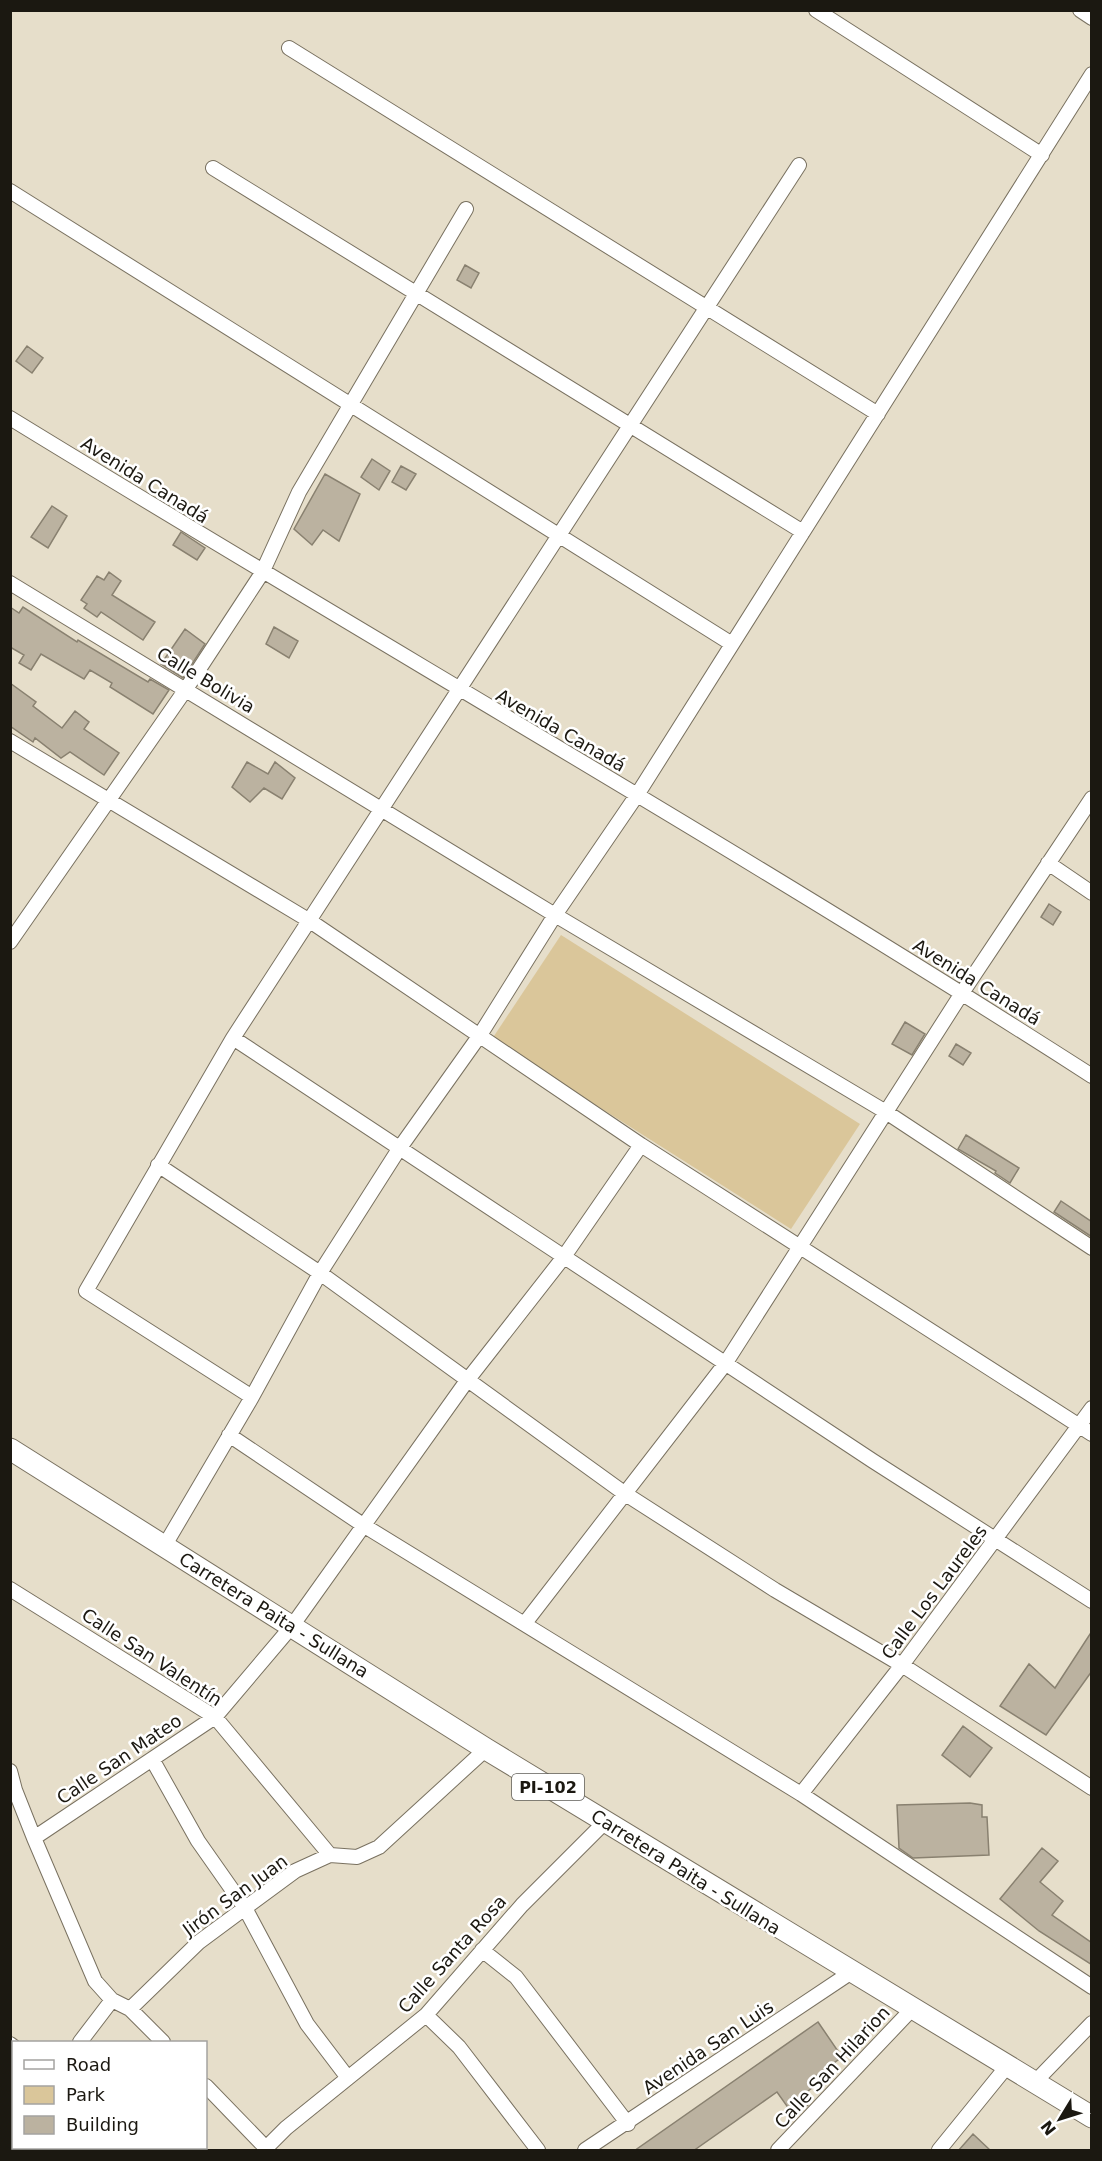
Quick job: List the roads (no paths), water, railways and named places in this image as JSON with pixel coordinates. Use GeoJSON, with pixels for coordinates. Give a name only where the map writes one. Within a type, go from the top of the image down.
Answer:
{"type":"FeatureCollection","features":[{"type":"Feature","properties":{"kind":"main road","name":"Carretera Paita - Sullana"},"geometry":{"type":"LineString","coordinates":[[12,1452],[165,1545],[486,1749],[850,1973],[913,2008],[1092,2117]]}},
{"type":"Feature","properties":{"kind":"street"},"geometry":{"type":"LineString","coordinates":[[816,10],[1042,155]]}},
{"type":"Feature","properties":{"kind":"street"},"geometry":{"type":"LineString","coordinates":[[1080,10],[1092,18]]}},
{"type":"Feature","properties":{"kind":"street"},"geometry":{"type":"LineString","coordinates":[[289,48],[878,414]]}},
{"type":"Feature","properties":{"kind":"street"},"geometry":{"type":"LineString","coordinates":[[165,1545],[252,1397],[320,1273],[399,1149],[480,1035],[555,915],[637,795],[1092,74]]}},
{"type":"Feature","properties":{"kind":"street"},"geometry":{"type":"LineString","coordinates":[[252,1397],[86,1291],[233,1038],[383,810],[799,165]]}},
{"type":"Feature","properties":{"kind":"street"},"geometry":{"type":"LineString","coordinates":[[213,168],[803,532]]}},
{"type":"Feature","properties":{"kind":"street"},"geometry":{"type":"LineString","coordinates":[[10,191],[732,644]]}},
{"type":"Feature","properties":{"kind":"street"},"geometry":{"type":"LineString","coordinates":[[10,942],[186,689],[262,573],[299,492],[466,209]]}},
{"type":"Feature","properties":{"kind":"street","name":"Avenida Canadá"},"geometry":{"type":"LineString","coordinates":[[10,418],[262,573],[637,795],[962,993],[1092,1076]]}},
{"type":"Feature","properties":{"kind":"street","name":"Calle Bolivia"},"geometry":{"type":"LineString","coordinates":[[10,583],[555,915],[886,1112],[1092,1248]]}},
{"type":"Feature","properties":{"kind":"street"},"geometry":{"type":"LineString","coordinates":[[10,741],[109,798],[310,921],[641,1145],[1092,1434]]}},
{"type":"Feature","properties":{"kind":"street"},"geometry":{"type":"LineString","coordinates":[[525,1623],[725,1364],[962,993],[1092,798]]}},
{"type":"Feature","properties":{"kind":"street"},"geometry":{"type":"LineString","coordinates":[[1048,863],[1092,892]]}},
{"type":"Feature","properties":{"kind":"street"},"geometry":{"type":"LineString","coordinates":[[233,1038],[563,1258],[994,1540],[1092,1600]]}},
{"type":"Feature","properties":{"kind":"street","name":"Calle San Mateo"},"geometry":{"type":"LineString","coordinates":[[33,1838],[215,1717],[292,1626],[466,1382],[563,1258],[641,1145]]}},
{"type":"Feature","properties":{"kind":"street"},"geometry":{"type":"LineString","coordinates":[[158,1165],[320,1273],[466,1382],[624,1493],[775,1590],[902,1665],[1092,1788]]}},
{"type":"Feature","properties":{"kind":"street","name":"Calle Los Laureles"},"geometry":{"type":"LineString","coordinates":[[801,1794],[902,1665],[1092,1408]]}},
{"type":"Feature","properties":{"kind":"street"},"geometry":{"type":"LineString","coordinates":[[229,1435],[363,1525],[801,1794],[1092,1987]]}},
{"type":"Feature","properties":{"kind":"street","name":"Calle San Valentín"},"geometry":{"type":"LineString","coordinates":[[10,1589],[215,1717],[330,1854]]}},
{"type":"Feature","properties":{"kind":"street","name":"Jirón San Juan"},"geometry":{"type":"LineString","coordinates":[[130,2009],[199,1942],[295,1871],[330,1854],[357,1857],[379,1847],[486,1749]]}},
{"type":"Feature","properties":{"kind":"street"},"geometry":{"type":"LineString","coordinates":[[152,1759],[198,1841],[245,1908],[307,2024],[348,2078]]}},
{"type":"Feature","properties":{"kind":"street"},"geometry":{"type":"LineString","coordinates":[[10,1771],[33,1838],[95,1981],[112,2000],[130,2009],[161,2041]]}},
{"type":"Feature","properties":{"kind":"street","name":"Calle Santa Rosa"},"geometry":{"type":"LineString","coordinates":[[265,2149],[426,2015],[522,1905],[605,1822]]}},
{"type":"Feature","properties":{"kind":"street"},"geometry":{"type":"LineString","coordinates":[[482,1950],[516,1977],[628,2124]]}},
{"type":"Feature","properties":{"kind":"street","name":"Avenida San Luis"},"geometry":{"type":"LineString","coordinates":[[585,2151],[850,1973]]}},
{"type":"Feature","properties":{"kind":"street"},"geometry":{"type":"LineString","coordinates":[[82,2041],[112,2000]]}},
{"type":"Feature","properties":{"kind":"street","name":"Calle San Hilarion"},"geometry":{"type":"LineString","coordinates":[[778,2151],[913,2008]]}},
{"type":"Feature","properties":{"kind":"street"},"geometry":{"type":"LineString","coordinates":[[426,2015],[459,2047],[538,2151]]}},
{"type":"Feature","properties":{"kind":"street"},"geometry":{"type":"LineString","coordinates":[[1035,2082],[1092,2023]]}},
{"type":"Feature","properties":{"kind":"street"},"geometry":{"type":"LineString","coordinates":[[939,2151],[1008,2065]]}},
{"type":"Feature","properties":{"kind":"street"},"geometry":{"type":"LineString","coordinates":[[207,2087],[265,2149]]}}]}
